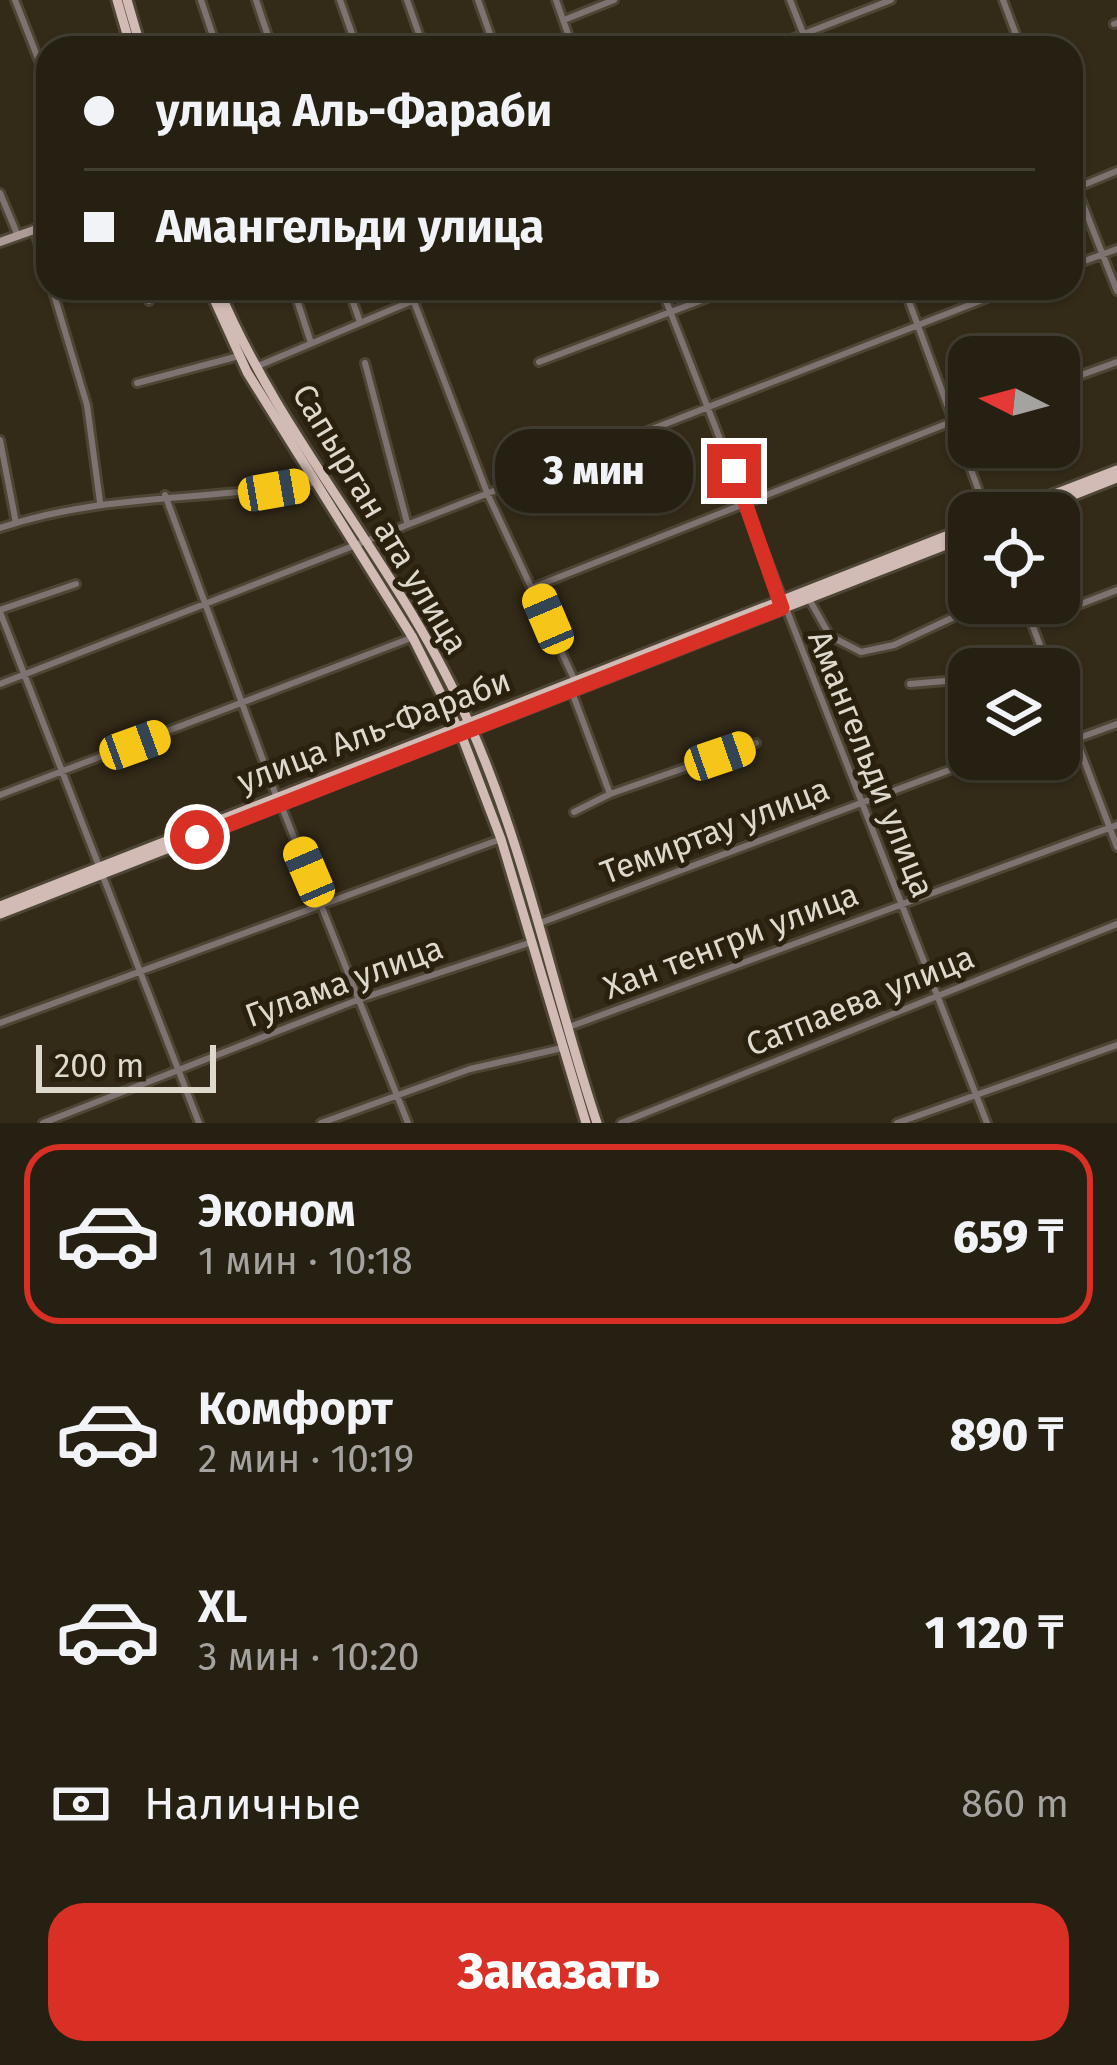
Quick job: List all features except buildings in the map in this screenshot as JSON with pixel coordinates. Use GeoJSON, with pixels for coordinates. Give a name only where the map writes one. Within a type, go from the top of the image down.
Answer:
{"type":"FeatureCollection","features":[{"type":"Feature","properties":{"kind":"main road"},"geometry":{"type":"LineString","coordinates":[[117,0],[128,36]]}},
{"type":"Feature","properties":{"kind":"main road"},"geometry":{"type":"LineString","coordinates":[[127,0],[138,36]]}},
{"type":"Feature","properties":{"kind":"main road","name":"Сапырган ата улица"},"geometry":{"type":"LineString","coordinates":[[217,300],[238,356],[312,483],[358,544],[465,728],[537,924],[597,1123]]}},
{"type":"Feature","properties":{"kind":"main road","name":"Сапырган ата улица"},"geometry":{"type":"LineString","coordinates":[[220,300],[465,728],[586,1123]]}},
{"type":"Feature","properties":{"kind":"main road"},"geometry":{"type":"LineString","coordinates":[[1065,492],[1117,474]]}},
{"type":"Feature","properties":{"kind":"main road"},"geometry":{"type":"LineString","coordinates":[[1076,492],[1117,474]]}},
{"type":"Feature","properties":{"kind":"main road","name":"улица Аль-Фараби"},"geometry":{"type":"LineString","coordinates":[[0,910],[948,540]]}},
{"type":"Feature","properties":{"kind":"main road","name":"улица Аль-Фараби"},"geometry":{"type":"LineString","coordinates":[[781,605],[948,541]]}},
{"type":"Feature","properties":{"kind":"street"},"geometry":{"type":"LineString","coordinates":[[14,0],[36,54]]}},
{"type":"Feature","properties":{"kind":"street"},"geometry":{"type":"LineString","coordinates":[[201,0],[213,36]]}},
{"type":"Feature","properties":{"kind":"street"},"geometry":{"type":"LineString","coordinates":[[256,0],[268,36]]}},
{"type":"Feature","properties":{"kind":"street"},"geometry":{"type":"LineString","coordinates":[[340,0],[353,36]]}},
{"type":"Feature","properties":{"kind":"street"},"geometry":{"type":"LineString","coordinates":[[407,0],[420,36]]}},
{"type":"Feature","properties":{"kind":"street"},"geometry":{"type":"LineString","coordinates":[[478,0],[491,36]]}},
{"type":"Feature","properties":{"kind":"street"},"geometry":{"type":"LineString","coordinates":[[556,0],[570,36]]}},
{"type":"Feature","properties":{"kind":"street"},"geometry":{"type":"LineString","coordinates":[[564,20],[614,0]]}},
{"type":"Feature","properties":{"kind":"street"},"geometry":{"type":"LineString","coordinates":[[790,0],[804,36]]}},
{"type":"Feature","properties":{"kind":"street"},"geometry":{"type":"LineString","coordinates":[[796,36],[891,0]]}},
{"type":"Feature","properties":{"kind":"street"},"geometry":{"type":"LineString","coordinates":[[1003,0],[1016,36]]}},
{"type":"Feature","properties":{"kind":"street"},"geometry":{"type":"LineString","coordinates":[[1083,185],[1117,171]]}},
{"type":"Feature","properties":{"kind":"street"},"geometry":{"type":"LineString","coordinates":[[0,193],[18,236]]}},
{"type":"Feature","properties":{"kind":"street"},"geometry":{"type":"LineString","coordinates":[[1083,205],[1117,291]]}},
{"type":"Feature","properties":{"kind":"street"},"geometry":{"type":"LineString","coordinates":[[0,242],[34,230],[36,236]]}},
{"type":"Feature","properties":{"kind":"street"},"geometry":{"type":"LineString","coordinates":[[1083,262],[1117,249]]}},
{"type":"Feature","properties":{"kind":"street"},"geometry":{"type":"LineString","coordinates":[[56,300],[88,406],[100,502]]}},
{"type":"Feature","properties":{"kind":"street"},"geometry":{"type":"LineString","coordinates":[[297,300],[311,343]]}},
{"type":"Feature","properties":{"kind":"street"},"geometry":{"type":"LineString","coordinates":[[353,300],[359,322]]}},
{"type":"Feature","properties":{"kind":"street"},"geometry":{"type":"LineString","coordinates":[[256,367],[418,300]]}},
{"type":"Feature","properties":{"kind":"street","name":"Амангельди улица"},"geometry":{"type":"LineString","coordinates":[[665,300],[987,1123]]}},
{"type":"Feature","properties":{"kind":"street"},"geometry":{"type":"LineString","coordinates":[[539,362],[703,300]]}},
{"type":"Feature","properties":{"kind":"street"},"geometry":{"type":"LineString","coordinates":[[909,300],[948,402]]}},
{"type":"Feature","properties":{"kind":"street"},"geometry":{"type":"LineString","coordinates":[[0,684],[980,300]]}},
{"type":"Feature","properties":{"kind":"street"},"geometry":{"type":"LineString","coordinates":[[415,302],[488,495],[534,587],[610,794]]}},
{"type":"Feature","properties":{"kind":"street"},"geometry":{"type":"LineString","coordinates":[[136,383],[238,356]]}},
{"type":"Feature","properties":{"kind":"street"},"geometry":{"type":"LineString","coordinates":[[1080,375],[1117,362]]}},
{"type":"Feature","properties":{"kind":"street"},"geometry":{"type":"LineString","coordinates":[[365,363],[407,522]]}},
{"type":"Feature","properties":{"kind":"street"},"geometry":{"type":"LineString","coordinates":[[534,587],[948,423]]}},
{"type":"Feature","properties":{"kind":"street"},"geometry":{"type":"LineString","coordinates":[[0,440],[16,523]]}},
{"type":"Feature","properties":{"kind":"street"},"geometry":{"type":"LineString","coordinates":[[0,528],[100,502],[165,495],[235,496],[312,483]]}},
{"type":"Feature","properties":{"kind":"street"},"geometry":{"type":"LineString","coordinates":[[165,495],[279,802],[408,1123]]}},
{"type":"Feature","properties":{"kind":"street"},"geometry":{"type":"LineString","coordinates":[[76,584],[0,611],[97,872],[199,1123]]}},
{"type":"Feature","properties":{"kind":"street"},"geometry":{"type":"LineString","coordinates":[[1080,604],[1117,590]]}},
{"type":"Feature","properties":{"kind":"street"},"geometry":{"type":"LineString","coordinates":[[809,598],[830,636],[861,652],[895,644],[948,620]]}},
{"type":"Feature","properties":{"kind":"street"},"geometry":{"type":"LineString","coordinates":[[0,795],[413,638]]}},
{"type":"Feature","properties":{"kind":"street"},"geometry":{"type":"LineString","coordinates":[[910,683],[948,680]]}},
{"type":"Feature","properties":{"kind":"street"},"geometry":{"type":"LineString","coordinates":[[1080,738],[1117,724]]}},
{"type":"Feature","properties":{"kind":"street"},"geometry":{"type":"LineString","coordinates":[[574,812],[610,794],[756,743]]}},
{"type":"Feature","properties":{"kind":"street"},"geometry":{"type":"LineString","coordinates":[[1080,748],[1113,826],[1117,847]]}},
{"type":"Feature","properties":{"kind":"street","name":"Темиртау улица"},"geometry":{"type":"LineString","coordinates":[[537,924],[948,770]]}},
{"type":"Feature","properties":{"kind":"street","name":"Хан тенгри улица"},"geometry":{"type":"LineString","coordinates":[[566,1029],[1113,826]]}},
{"type":"Feature","properties":{"kind":"street"},"geometry":{"type":"LineString","coordinates":[[0,1023],[501,839]]}},
{"type":"Feature","properties":{"kind":"street","name":"Сатпаева улица"},"geometry":{"type":"LineString","coordinates":[[621,1123],[1117,924]]}},
{"type":"Feature","properties":{"kind":"street","name":"Гулама улица"},"geometry":{"type":"LineString","coordinates":[[43,1123],[360,999],[529,943]]}},
{"type":"Feature","properties":{"kind":"street"},"geometry":{"type":"LineString","coordinates":[[898,1123],[1117,1045]]}},
{"type":"Feature","properties":{"kind":"street"},"geometry":{"type":"LineString","coordinates":[[321,1123],[470,1069],[562,1048]]}},
{"type":"Feature","properties":{"kind":"route"},"geometry":{"type":"LineString","coordinates":[[197,837],[782,608],[734,471]]}}]}
